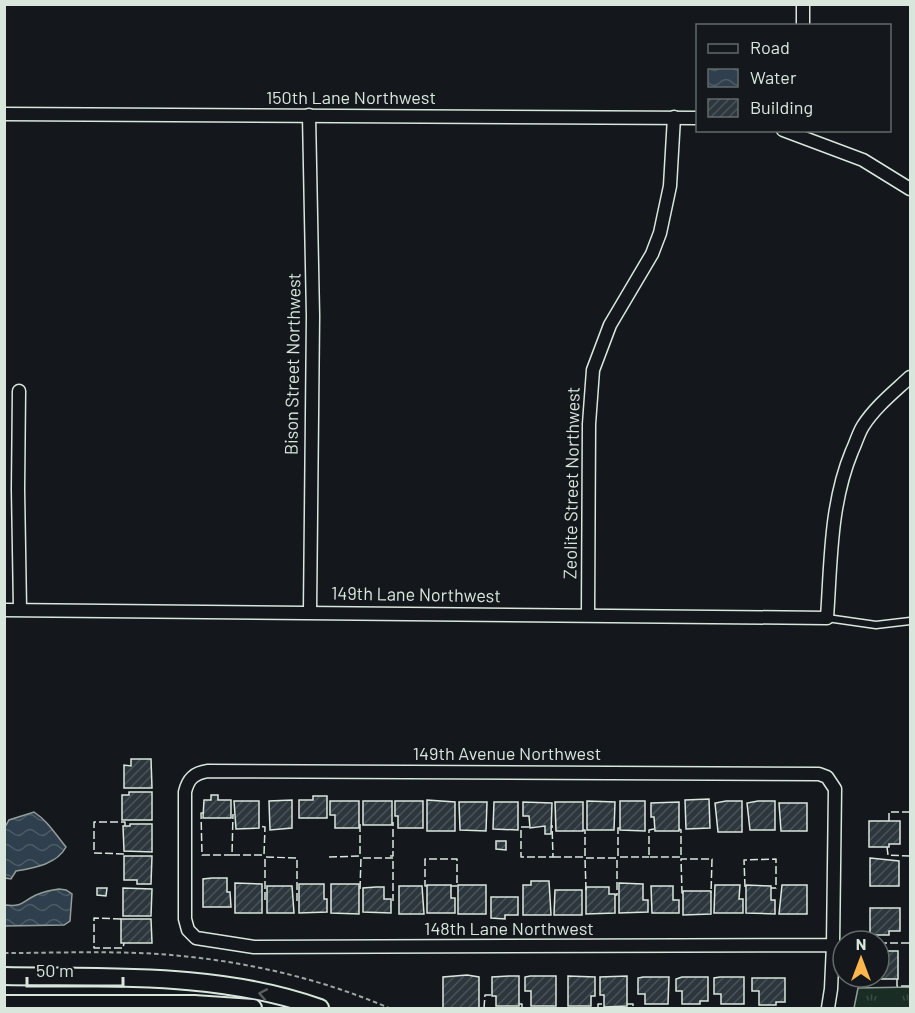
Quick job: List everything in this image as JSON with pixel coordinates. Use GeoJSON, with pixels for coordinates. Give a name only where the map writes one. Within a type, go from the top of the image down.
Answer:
{"type":"FeatureCollection","features":[{"type":"Feature","properties":{"kind":"main road"},"geometry":{"type":"LineString","coordinates":[[4,976],[193,982],[274,996],[320,1008]]}},
{"type":"Feature","properties":{"kind":"main road"},"geometry":{"type":"LineString","coordinates":[[4,1004],[194,1004],[253,1008]]}},
{"type":"Feature","properties":{"kind":"street"},"geometry":{"type":"LineString","coordinates":[[802,24],[803,4]]}},
{"type":"Feature","properties":{"kind":"street","name":"150th Lane Northwest"},"geometry":{"type":"LineString","coordinates":[[4,114],[696,118]]}},
{"type":"Feature","properties":{"kind":"street","name":"Bison Street Northwest"},"geometry":{"type":"LineString","coordinates":[[309,116],[313,316],[310,612]]}},
{"type":"Feature","properties":{"kind":"street","name":"Zeolite Street Northwest"},"geometry":{"type":"LineString","coordinates":[[588,615],[589,424],[593,370],[610,325],[652,254],[660,233],[670,186],[674,117]]}},
{"type":"Feature","properties":{"kind":"street"},"geometry":{"type":"LineString","coordinates":[[790,132],[863,160],[910,189]]}},
{"type":"Feature","properties":{"kind":"street"},"geometry":{"type":"LineString","coordinates":[[827,618],[837,497],[847,464],[862,427],[879,405],[910,377]]}},
{"type":"Feature","properties":{"kind":"street"},"geometry":{"type":"LineString","coordinates":[[19,391],[20,609]]}},
{"type":"Feature","properties":{"kind":"street","name":"149th Lane Northwest"},"geometry":{"type":"LineString","coordinates":[[4,610],[827,618]]}},
{"type":"Feature","properties":{"kind":"street","name":"149th Avenue Northwest"},"geometry":{"type":"LineString","coordinates":[[188,930],[185,919],[185,792],[188,780],[199,772],[208,771],[810,773],[827,777],[835,789],[833,929]]}},
{"type":"Feature","properties":{"kind":"street","name":"148th Lane Northwest"},"geometry":{"type":"LineString","coordinates":[[188,930],[196,938],[254,947],[831,945]]}},
{"type":"Feature","properties":{"kind":"street"},"geometry":{"type":"LineString","coordinates":[[828,1008],[831,989]]}},
{"type":"Feature","properties":{"kind":"lane"},"geometry":{"type":"LineString","coordinates":[[827,618],[876,625],[910,621]]}},
{"type":"Feature","properties":{"kind":"green space"},"geometry":{"type":"Polygon","coordinates":[[[910,987],[910,1008],[854,1008],[858,989],[910,987]]]}},
{"type":"Feature","properties":{"kind":"water"},"geometry":{"type":"Polygon","coordinates":[[[34,812],[48,824],[66,847],[57,858],[38,867],[16,871],[11,879],[5,878],[5,827],[9,820],[34,812]]]}},
{"type":"Feature","properties":{"kind":"water"},"geometry":{"type":"Polygon","coordinates":[[[59,889],[72,894],[70,921],[64,925],[5,926],[5,905],[19,905],[39,894],[59,889]]]}},
{"type":"Feature","properties":{"kind":"building"},"geometry":{"type":"Polygon","coordinates":[[[131,759],[151,759],[152,788],[124,788],[124,765],[131,766],[131,759]]]}},
{"type":"Feature","properties":{"kind":"building"},"geometry":{"type":"Polygon","coordinates":[[[129,792],[152,792],[152,820],[122,820],[122,795],[129,795],[129,792]]]}},
{"type":"Feature","properties":{"kind":"building"},"geometry":{"type":"Polygon","coordinates":[[[211,795],[218,795],[218,800],[231,800],[231,818],[203,818],[204,800],[211,800],[211,795]]]}},
{"type":"Feature","properties":{"kind":"building"},"geometry":{"type":"Polygon","coordinates":[[[313,796],[327,796],[327,818],[299,818],[299,800],[313,800],[313,796]]]}},
{"type":"Feature","properties":{"kind":"building"},"geometry":{"type":"Polygon","coordinates":[[[709,799],[710,828],[686,829],[685,800],[709,799]]]}},
{"type":"Feature","properties":{"kind":"building"},"geometry":{"type":"Polygon","coordinates":[[[292,800],[292,828],[270,830],[269,801],[292,800]]]}},
{"type":"Feature","properties":{"kind":"building"},"geometry":{"type":"Polygon","coordinates":[[[427,800],[455,802],[455,831],[427,831],[427,800]]]}},
{"type":"Feature","properties":{"kind":"building"},"geometry":{"type":"Polygon","coordinates":[[[234,801],[259,801],[259,828],[236,829],[234,801]]]}},
{"type":"Feature","properties":{"kind":"building"},"geometry":{"type":"Polygon","coordinates":[[[330,801],[359,801],[359,828],[335,828],[335,815],[330,815],[330,801]]]}},
{"type":"Feature","properties":{"kind":"building"},"geometry":{"type":"Polygon","coordinates":[[[363,801],[392,801],[392,825],[363,825],[363,801]]]}},
{"type":"Feature","properties":{"kind":"building"},"geometry":{"type":"Polygon","coordinates":[[[395,801],[423,801],[423,828],[398,828],[395,801]]]}},
{"type":"Feature","properties":{"kind":"building"},"geometry":{"type":"Polygon","coordinates":[[[587,801],[615,802],[614,830],[587,830],[587,801]]]}},
{"type":"Feature","properties":{"kind":"building"},"geometry":{"type":"Polygon","coordinates":[[[620,801],[645,801],[645,831],[620,830],[620,801]]]}},
{"type":"Feature","properties":{"kind":"building"},"geometry":{"type":"Polygon","coordinates":[[[742,801],[742,832],[718,832],[715,803],[742,801]]]}},
{"type":"Feature","properties":{"kind":"building"},"geometry":{"type":"Polygon","coordinates":[[[775,801],[775,830],[750,830],[747,803],[775,801]]]}},
{"type":"Feature","properties":{"kind":"building"},"geometry":{"type":"Polygon","coordinates":[[[459,802],[487,802],[486,831],[460,830],[459,802]]]}},
{"type":"Feature","properties":{"kind":"building"},"geometry":{"type":"Polygon","coordinates":[[[494,802],[518,802],[518,830],[493,829],[494,802]]]}},
{"type":"Feature","properties":{"kind":"building"},"geometry":{"type":"Polygon","coordinates":[[[523,802],[552,803],[551,834],[545,834],[545,826],[530,828],[529,816],[523,816],[523,802]]]}},
{"type":"Feature","properties":{"kind":"building"},"geometry":{"type":"Polygon","coordinates":[[[555,802],[583,802],[583,831],[556,831],[555,802]]]}},
{"type":"Feature","properties":{"kind":"building"},"geometry":{"type":"Polygon","coordinates":[[[679,802],[679,831],[655,831],[654,817],[651,817],[651,803],[679,802]]]}},
{"type":"Feature","properties":{"kind":"building"},"geometry":{"type":"Polygon","coordinates":[[[779,803],[807,803],[807,831],[781,831],[779,803]]]}},
{"type":"Feature","properties":{"kind":"building"},"geometry":{"type":"Polygon","coordinates":[[[869,821],[900,821],[900,844],[889,844],[889,847],[869,847],[869,821]]]}},
{"type":"Feature","properties":{"kind":"building"},"geometry":{"type":"Polygon","coordinates":[[[130,824],[152,824],[152,852],[124,851],[123,826],[130,826],[130,824]]]}},
{"type":"Feature","properties":{"kind":"building"},"geometry":{"type":"Polygon","coordinates":[[[496,841],[506,841],[506,850],[496,849],[496,841]]]}},
{"type":"Feature","properties":{"kind":"building"},"geometry":{"type":"Polygon","coordinates":[[[124,856],[152,856],[151,884],[137,884],[137,880],[124,880],[124,856]]]}},
{"type":"Feature","properties":{"kind":"building"},"geometry":{"type":"Polygon","coordinates":[[[870,858],[899,861],[899,886],[870,886],[870,858]]]}},
{"type":"Feature","properties":{"kind":"building"},"geometry":{"type":"Polygon","coordinates":[[[227,878],[227,892],[230,892],[231,907],[203,907],[203,879],[227,878]]]}},
{"type":"Feature","properties":{"kind":"building"},"geometry":{"type":"Polygon","coordinates":[[[531,881],[549,881],[551,915],[523,915],[523,885],[531,885],[531,881]]]}},
{"type":"Feature","properties":{"kind":"building"},"geometry":{"type":"Polygon","coordinates":[[[235,883],[262,884],[262,913],[235,913],[235,883]]]}},
{"type":"Feature","properties":{"kind":"building"},"geometry":{"type":"Polygon","coordinates":[[[619,883],[643,884],[643,900],[648,900],[648,912],[619,913],[619,883]]]}},
{"type":"Feature","properties":{"kind":"building"},"geometry":{"type":"Polygon","coordinates":[[[299,884],[324,884],[327,912],[299,913],[299,884]]]}},
{"type":"Feature","properties":{"kind":"building"},"geometry":{"type":"Polygon","coordinates":[[[331,884],[359,884],[359,914],[331,913],[331,884]]]}},
{"type":"Feature","properties":{"kind":"building"},"geometry":{"type":"Polygon","coordinates":[[[427,885],[451,885],[451,898],[455,898],[455,913],[427,913],[427,885]]]}},
{"type":"Feature","properties":{"kind":"building"},"geometry":{"type":"Polygon","coordinates":[[[458,885],[486,885],[486,914],[458,914],[458,885]]]}},
{"type":"Feature","properties":{"kind":"building"},"geometry":{"type":"Polygon","coordinates":[[[715,885],[740,885],[739,899],[743,899],[743,913],[714,913],[715,885]]]}},
{"type":"Feature","properties":{"kind":"building"},"geometry":{"type":"Polygon","coordinates":[[[746,885],[771,886],[771,900],[775,900],[775,914],[746,913],[746,885]]]}},
{"type":"Feature","properties":{"kind":"building"},"geometry":{"type":"Polygon","coordinates":[[[782,885],[807,885],[807,914],[779,914],[782,885]]]}},
{"type":"Feature","properties":{"kind":"building"},"geometry":{"type":"Polygon","coordinates":[[[267,886],[292,886],[294,913],[267,913],[267,886]]]}},
{"type":"Feature","properties":{"kind":"building"},"geometry":{"type":"Polygon","coordinates":[[[399,886],[422,886],[424,914],[399,914],[399,886]]]}},
{"type":"Feature","properties":{"kind":"building"},"geometry":{"type":"Polygon","coordinates":[[[651,886],[673,886],[673,900],[679,900],[679,913],[652,913],[651,886]]]}},
{"type":"Feature","properties":{"kind":"building"},"geometry":{"type":"Polygon","coordinates":[[[384,887],[384,899],[391,899],[391,913],[363,912],[363,888],[384,887]]]}},
{"type":"Feature","properties":{"kind":"building"},"geometry":{"type":"Polygon","coordinates":[[[586,887],[609,887],[609,894],[615,894],[615,913],[586,914],[586,887]]]}},
{"type":"Feature","properties":{"kind":"building"},"geometry":{"type":"Polygon","coordinates":[[[97,888],[107,888],[106,896],[97,895],[97,888]]]}},
{"type":"Feature","properties":{"kind":"building"},"geometry":{"type":"Polygon","coordinates":[[[123,888],[152,889],[151,916],[123,916],[123,888]]]}},
{"type":"Feature","properties":{"kind":"building"},"geometry":{"type":"Polygon","coordinates":[[[555,890],[582,890],[582,915],[554,915],[555,890]]]}},
{"type":"Feature","properties":{"kind":"building"},"geometry":{"type":"Polygon","coordinates":[[[683,891],[711,891],[711,914],[683,915],[683,891]]]}},
{"type":"Feature","properties":{"kind":"building"},"geometry":{"type":"Polygon","coordinates":[[[491,897],[518,897],[518,915],[505,915],[505,919],[491,918],[491,897]]]}},
{"type":"Feature","properties":{"kind":"building"},"geometry":{"type":"Polygon","coordinates":[[[870,908],[900,908],[900,931],[870,929],[870,908]]]}},
{"type":"Feature","properties":{"kind":"building"},"geometry":{"type":"Polygon","coordinates":[[[121,919],[151,919],[152,943],[121,943],[121,919]]]}},
{"type":"Feature","properties":{"kind":"building"},"geometry":{"type":"Polygon","coordinates":[[[891,951],[898,951],[898,979],[891,979],[891,951]]]}},
{"type":"Feature","properties":{"kind":"building"},"geometry":{"type":"Polygon","coordinates":[[[467,975],[479,977],[479,1008],[443,1008],[443,977],[467,975]]]}},
{"type":"Feature","properties":{"kind":"building"},"geometry":{"type":"Polygon","coordinates":[[[519,976],[519,1006],[496,1006],[496,996],[492,996],[492,977],[519,976]]]}},
{"type":"Feature","properties":{"kind":"building"},"geometry":{"type":"Polygon","coordinates":[[[556,976],[556,1006],[531,1006],[531,991],[525,991],[525,977],[556,976]]]}},
{"type":"Feature","properties":{"kind":"building"},"geometry":{"type":"Polygon","coordinates":[[[568,976],[595,977],[595,996],[591,996],[591,1006],[568,1006],[568,976]]]}},
{"type":"Feature","properties":{"kind":"building"},"geometry":{"type":"Polygon","coordinates":[[[627,976],[627,1006],[604,1007],[604,995],[600,995],[600,977],[627,976]]]}},
{"type":"Feature","properties":{"kind":"building"},"geometry":{"type":"Polygon","coordinates":[[[669,977],[668,1004],[645,1004],[645,994],[638,994],[638,978],[669,977]]]}},
{"type":"Feature","properties":{"kind":"building"},"geometry":{"type":"Polygon","coordinates":[[[708,977],[708,1001],[700,1001],[700,1004],[682,1004],[682,991],[676,991],[676,979],[708,977]]]}},
{"type":"Feature","properties":{"kind":"building"},"geometry":{"type":"Polygon","coordinates":[[[744,977],[744,1004],[721,1004],[721,994],[714,994],[714,978],[744,977]]]}},
{"type":"Feature","properties":{"kind":"building"},"geometry":{"type":"Polygon","coordinates":[[[752,978],[785,978],[785,1002],[776,1002],[776,1005],[759,1005],[759,991],[752,991],[752,978]]]}},
{"type":"Feature","properties":{"kind":"fence"},"geometry":{"type":"LineString","coordinates":[[889,821],[889,812],[910,812]]}},
{"type":"Feature","properties":{"kind":"fence"},"geometry":{"type":"LineString","coordinates":[[203,813],[201,813],[202,855],[232,855],[233,814]]}},
{"type":"Feature","properties":{"kind":"fence"},"geometry":{"type":"LineString","coordinates":[[125,826],[125,822],[94,822],[94,853],[125,854],[125,851]]}},
{"type":"Feature","properties":{"kind":"fence"},"geometry":{"type":"LineString","coordinates":[[390,856],[393,856],[393,822]]}},
{"type":"Feature","properties":{"kind":"fence"},"geometry":{"type":"LineString","coordinates":[[329,857],[360,856],[360,824]]}},
{"type":"Feature","properties":{"kind":"fence"},"geometry":{"type":"LineString","coordinates":[[529,827],[521,827],[521,857],[553,857],[552,825]]}},
{"type":"Feature","properties":{"kind":"fence"},"geometry":{"type":"LineString","coordinates":[[232,855],[264,855],[265,827],[259,826]]}},
{"type":"Feature","properties":{"kind":"fence"},"geometry":{"type":"LineString","coordinates":[[620,828],[618,828],[618,857],[649,857]]}},
{"type":"Feature","properties":{"kind":"fence"},"geometry":{"type":"LineString","coordinates":[[654,829],[649,830],[649,857],[681,857],[681,830],[679,829]]}},
{"type":"Feature","properties":{"kind":"fence"},"geometry":{"type":"LineString","coordinates":[[553,857],[585,857],[585,830],[583,830]]}},
{"type":"Feature","properties":{"kind":"fence"},"geometry":{"type":"LineString","coordinates":[[887,847],[888,855],[910,856]]}},
{"type":"Feature","properties":{"kind":"fence"},"geometry":{"type":"LineString","coordinates":[[265,900],[265,857],[297,858],[297,901]]}},
{"type":"Feature","properties":{"kind":"fence"},"geometry":{"type":"LineString","coordinates":[[360,889],[361,858],[393,858],[393,901]]}},
{"type":"Feature","properties":{"kind":"fence"},"geometry":{"type":"LineString","coordinates":[[586,890],[585,858],[617,858],[617,895],[615,895]]}},
{"type":"Feature","properties":{"kind":"fence"},"geometry":{"type":"LineString","coordinates":[[427,886],[425,886],[425,859],[457,859],[457,886],[451,886]]}},
{"type":"Feature","properties":{"kind":"fence"},"geometry":{"type":"LineString","coordinates":[[683,893],[681,859],[712,859],[711,893]]}},
{"type":"Feature","properties":{"kind":"fence"},"geometry":{"type":"LineString","coordinates":[[745,887],[744,860],[776,859],[776,888],[771,888]]}},
{"type":"Feature","properties":{"kind":"fence"},"geometry":{"type":"LineString","coordinates":[[121,919],[94,918],[94,948],[123,948],[124,943]]}},
{"type":"Feature","properties":{"kind":"fence"},"geometry":{"type":"LineString","coordinates":[[891,943],[910,943]]}},
{"type":"Feature","properties":{"kind":"fence"},"geometry":{"type":"LineString","coordinates":[[897,979],[897,986],[910,986]]}},
{"type":"Feature","properties":{"kind":"fence"},"geometry":{"type":"LineString","coordinates":[[484,1008],[485,995],[492,995]]}},
{"type":"Feature","properties":{"kind":"fence"},"geometry":{"type":"LineString","coordinates":[[519,1004],[522,1004],[522,1008]]}},
{"type":"Feature","properties":{"kind":"fence"},"geometry":{"type":"LineString","coordinates":[[598,1008],[598,1004],[604,1004]]}},
{"type":"Feature","properties":{"kind":"fence"},"geometry":{"type":"LineString","coordinates":[[627,1004],[633,1004],[633,1008]]}}]}
